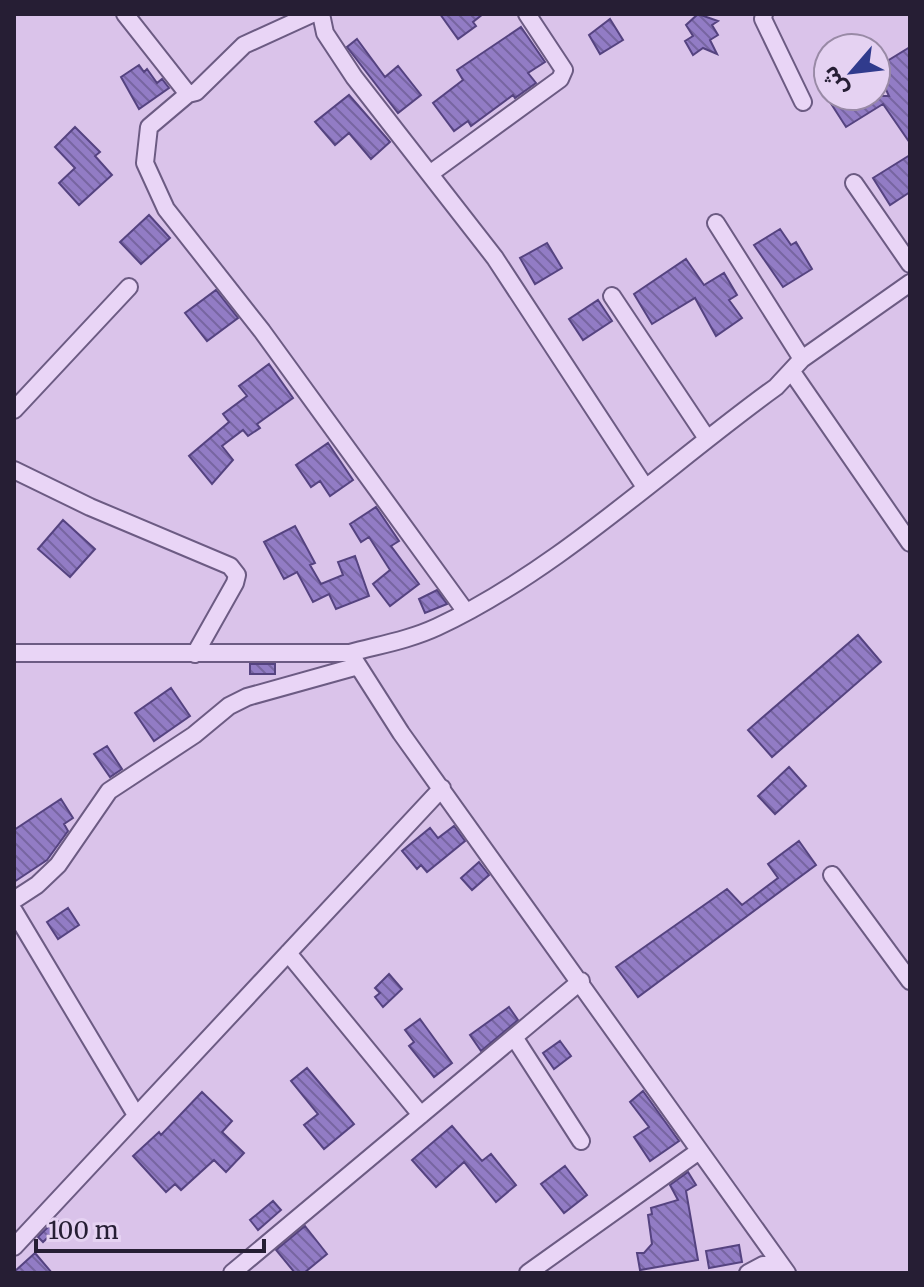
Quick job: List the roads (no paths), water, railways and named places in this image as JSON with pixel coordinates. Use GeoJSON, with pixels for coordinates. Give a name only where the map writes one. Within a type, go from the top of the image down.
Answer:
{"type":"FeatureCollection","features":[{"type":"Feature","properties":{"kind":"street"},"geometry":{"type":"LineString","coordinates":[[125,14],[188,94]]}},
{"type":"Feature","properties":{"kind":"street"},"geometry":{"type":"LineString","coordinates":[[312,14],[244,45],[196,92],[188,94],[149,127],[145,163],[166,209],[262,331],[466,612]]}},
{"type":"Feature","properties":{"kind":"street"},"geometry":{"type":"LineString","coordinates":[[321,14],[325,33],[354,77],[495,258],[645,487]]}},
{"type":"Feature","properties":{"kind":"street"},"geometry":{"type":"LineString","coordinates":[[431,173],[560,79],[564,70],[559,60],[527,14]]}},
{"type":"Feature","properties":{"kind":"street"},"geometry":{"type":"LineString","coordinates":[[764,14],[763,19],[803,102]]}},
{"type":"Feature","properties":{"kind":"street"},"geometry":{"type":"LineString","coordinates":[[854,183],[910,264]]}},
{"type":"Feature","properties":{"kind":"street"},"geometry":{"type":"LineString","coordinates":[[716,223],[797,366],[910,543]]}},
{"type":"Feature","properties":{"kind":"street"},"geometry":{"type":"LineString","coordinates":[[14,900],[37,885],[58,865],[109,791],[194,735],[229,706],[400,641],[466,612],[518,581],[910,283]]}},
{"type":"Feature","properties":{"kind":"street"},"geometry":{"type":"LineString","coordinates":[[14,410],[129,287]]}},
{"type":"Feature","properties":{"kind":"street"},"geometry":{"type":"LineString","coordinates":[[612,296],[706,437]]}},
{"type":"Feature","properties":{"kind":"street"},"geometry":{"type":"LineString","coordinates":[[14,470],[90,507],[230,566],[237,575],[235,583],[195,654]]}},
{"type":"Feature","properties":{"kind":"street"},"geometry":{"type":"LineString","coordinates":[[14,653],[354,659]]}},
{"type":"Feature","properties":{"kind":"street"},"geometry":{"type":"LineString","coordinates":[[354,659],[784,1269]]}},
{"type":"Feature","properties":{"kind":"street"},"geometry":{"type":"LineString","coordinates":[[14,1247],[442,788]]}},
{"type":"Feature","properties":{"kind":"street"},"geometry":{"type":"LineString","coordinates":[[832,875],[910,981]]}},
{"type":"Feature","properties":{"kind":"street"},"geometry":{"type":"LineString","coordinates":[[14,911],[136,1115]]}},
{"type":"Feature","properties":{"kind":"street"},"geometry":{"type":"LineString","coordinates":[[288,953],[421,1115]]}},
{"type":"Feature","properties":{"kind":"street"},"geometry":{"type":"LineString","coordinates":[[232,1273],[252,1267],[421,1115],[581,981]]}},
{"type":"Feature","properties":{"kind":"street"},"geometry":{"type":"LineString","coordinates":[[514,1037],[581,1141]]}},
{"type":"Feature","properties":{"kind":"street"},"geometry":{"type":"LineString","coordinates":[[528,1273],[699,1151]]}},
{"type":"Feature","properties":{"kind":"street"},"geometry":{"type":"LineString","coordinates":[[748,1273],[763,1265],[784,1269]]}}]}
